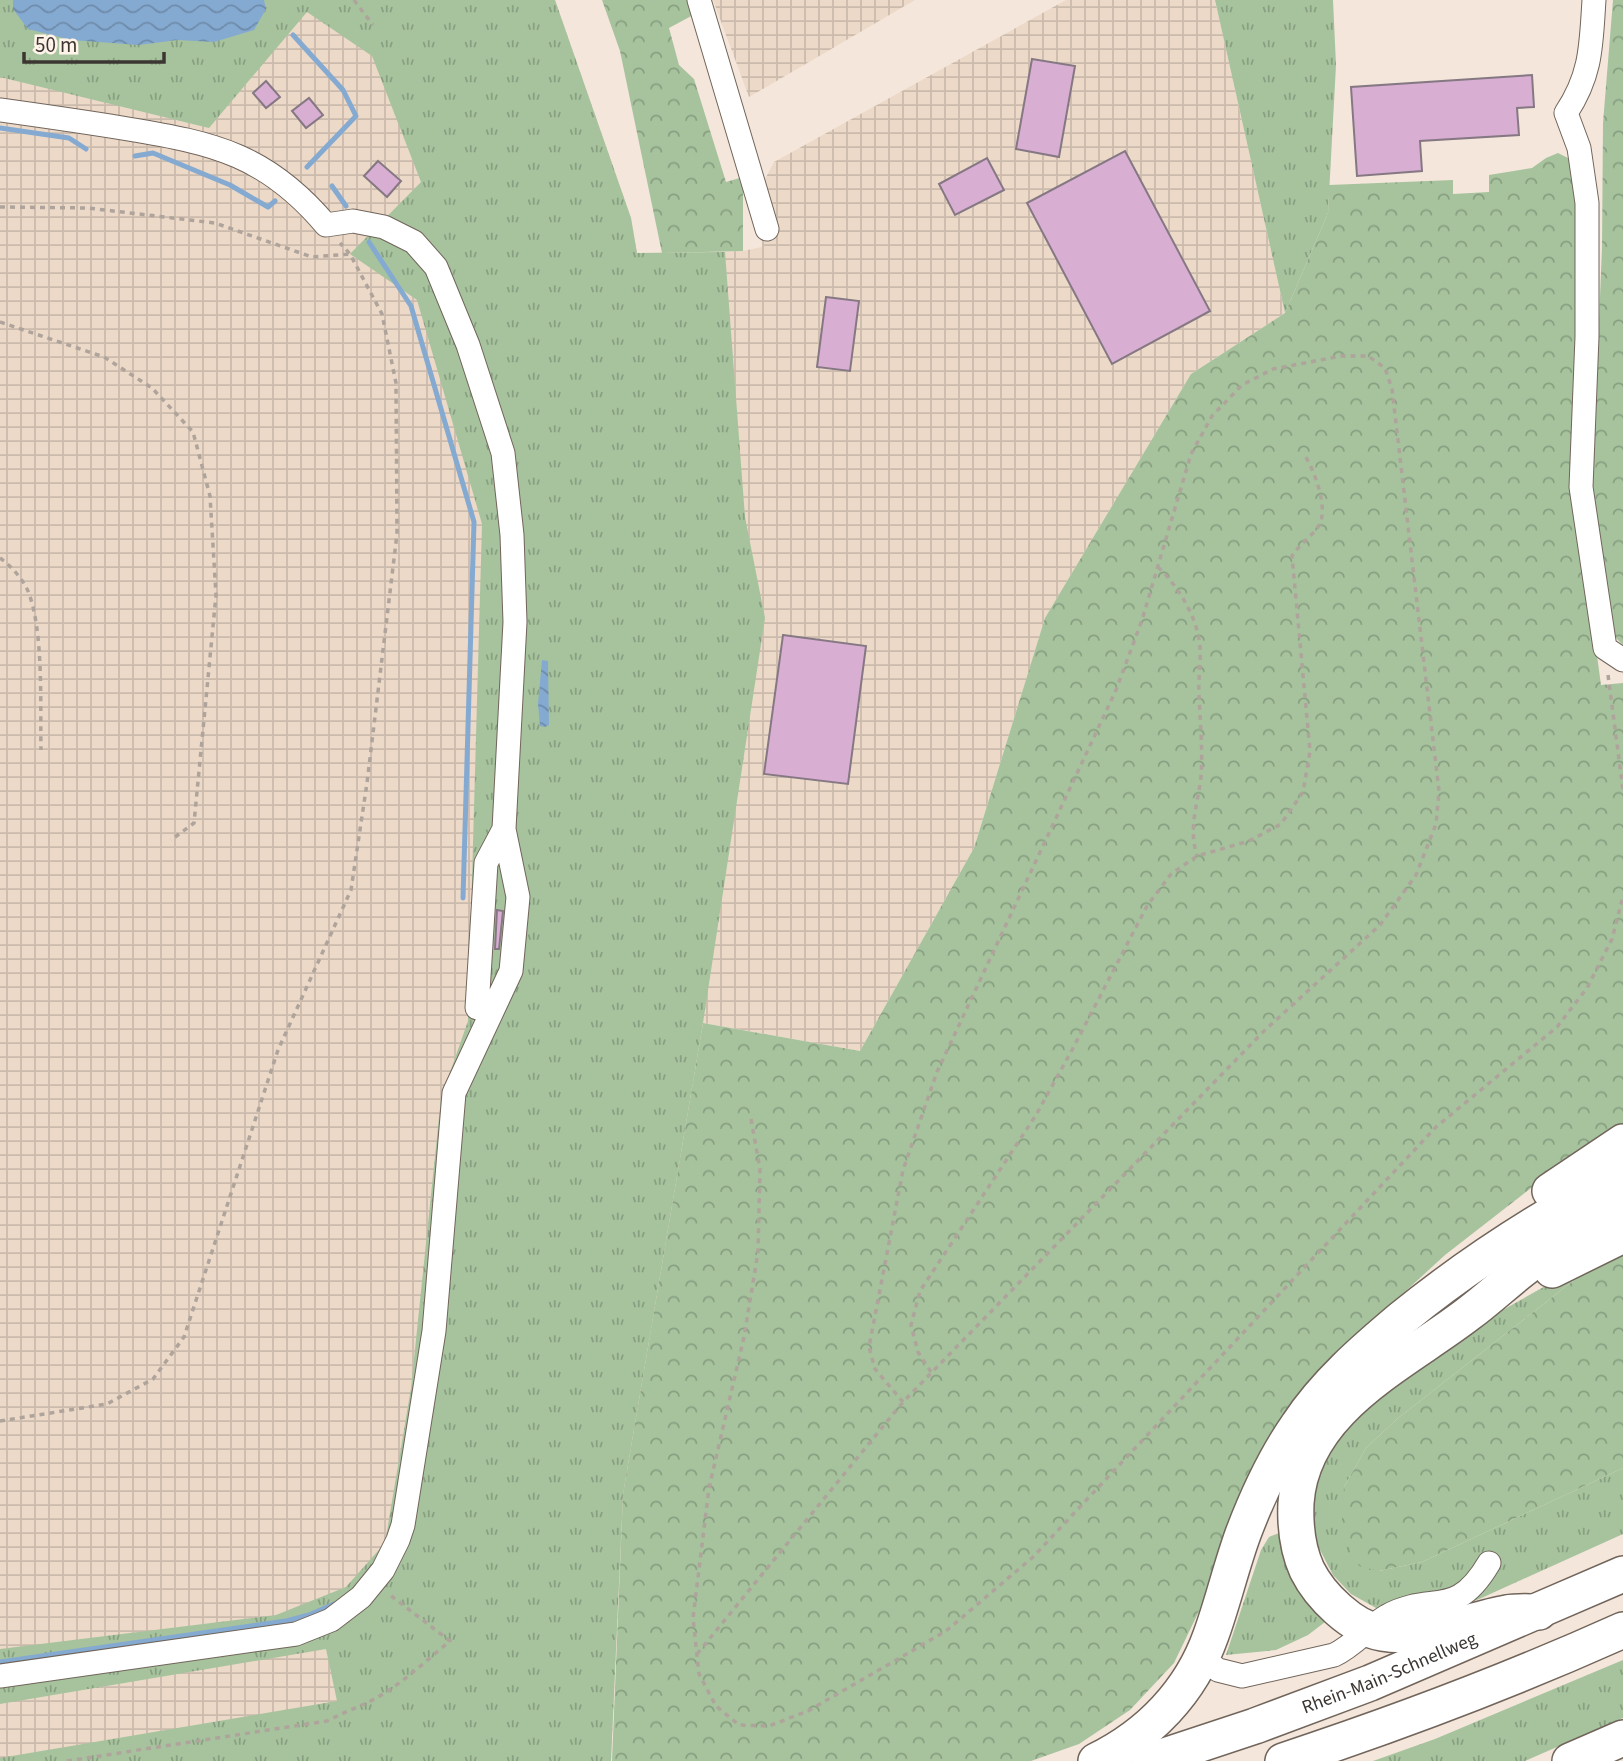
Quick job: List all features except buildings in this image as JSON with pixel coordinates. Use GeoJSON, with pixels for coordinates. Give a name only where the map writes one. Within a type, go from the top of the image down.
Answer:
{"type":"FeatureCollection","features":[{"type":"Feature","properties":{"kind":"highway"},"geometry":{"type":"LineString","coordinates":[[1453,1278],[1510,1222],[1550,1191],[1623,1142]]}},
{"type":"Feature","properties":{"kind":"highway"},"geometry":{"type":"LineString","coordinates":[[1096,1761],[1126,1745],[1162,1715],[1189,1681],[1202,1658],[1219,1612],[1243,1534],[1280,1453],[1316,1399],[1376,1340],[1453,1278],[1547,1215],[1623,1174]]}},
{"type":"Feature","properties":{"kind":"highway"},"geometry":{"type":"LineString","coordinates":[[1539,1612],[1510,1612],[1423,1633],[1399,1635],[1369,1629],[1328,1599],[1317,1587],[1303,1561],[1296,1530],[1300,1474],[1315,1442],[1357,1395],[1468,1314],[1524,1268],[1623,1202]]}},
{"type":"Feature","properties":{"kind":"highway"},"geometry":{"type":"LineString","coordinates":[[1468,1314],[1623,1235]]}},
{"type":"Feature","properties":{"kind":"highway","name":"Rhein-Main-Schnellweg"},"geometry":{"type":"LineString","coordinates":[[1149,1761],[1345,1693],[1623,1574]]}},
{"type":"Feature","properties":{"kind":"highway"},"geometry":{"type":"LineString","coordinates":[[1283,1761],[1416,1714],[1623,1630]]}},
{"type":"Feature","properties":{"kind":"highway"},"geometry":{"type":"LineString","coordinates":[[1570,1761],[1623,1738]]}},
{"type":"Feature","properties":{"kind":"highway"},"geometry":{"type":"LineString","coordinates":[[1605,1761],[1623,1755]]}},
{"type":"Feature","properties":{"kind":"street"},"geometry":{"type":"LineString","coordinates":[[699,0],[767,229]]}},
{"type":"Feature","properties":{"kind":"street"},"geometry":{"type":"LineString","coordinates":[[1594,0],[1587,71],[1583,85],[1566,113],[1579,148],[1587,204],[1587,337],[1581,486],[1605,648],[1623,660]]}},
{"type":"Feature","properties":{"kind":"street"},"geometry":{"type":"LineString","coordinates":[[0,98],[75,120]]}},
{"type":"Feature","properties":{"kind":"street"},"geometry":{"type":"LineString","coordinates":[[0,110],[172,136],[222,148],[246,159],[281,181],[326,225],[353,221],[384,227],[414,242],[436,267],[468,345],[503,453],[512,535],[515,622],[504,829],[518,897],[511,971],[454,1093],[434,1331],[426,1389],[403,1525],[392,1556],[374,1584],[339,1615],[296,1634],[0,1676]]}},
{"type":"Feature","properties":{"kind":"street"},"geometry":{"type":"LineString","coordinates":[[477,1008],[486,863],[504,829]]}},
{"type":"Feature","properties":{"kind":"street"},"geometry":{"type":"LineString","coordinates":[[1202,1658],[1218,1670],[1242,1676],[1334,1655],[1348,1648],[1369,1629],[1395,1613],[1457,1599],[1472,1589],[1489,1563]]}},
{"type":"Feature","properties":{"kind":"path"},"geometry":{"type":"LineString","coordinates":[[354,0],[373,25]]}},
{"type":"Feature","properties":{"kind":"path"},"geometry":{"type":"LineString","coordinates":[[0,207],[88,208],[215,223],[312,257],[350,254]]}},
{"type":"Feature","properties":{"kind":"path"},"geometry":{"type":"LineString","coordinates":[[0,1421],[107,1404],[153,1379],[184,1338],[278,1050],[351,890],[369,769],[397,520],[396,383],[382,314],[350,254],[326,225]]}},
{"type":"Feature","properties":{"kind":"path"},"geometry":{"type":"LineString","coordinates":[[0,322],[104,356],[152,388],[192,432],[209,496],[216,595],[194,823],[171,840]]}},
{"type":"Feature","properties":{"kind":"path"},"geometry":{"type":"LineString","coordinates":[[697,1654],[903,1402],[1264,1031],[1380,925],[1416,875],[1436,824],[1439,791],[1392,389],[1385,368],[1368,356],[1341,356],[1273,369],[1242,384],[1212,416],[1191,454],[1142,620],[1115,690],[937,1072],[903,1170],[869,1347],[875,1369],[903,1402]]}},
{"type":"Feature","properties":{"kind":"path"},"geometry":{"type":"LineString","coordinates":[[932,1372],[918,1352],[911,1325],[920,1291],[1036,1115],[1147,906],[1171,874],[1198,856],[1250,841],[1281,824],[1303,792],[1310,751],[1292,556],[1320,526],[1322,514],[1315,470],[1304,454]]}},
{"type":"Feature","properties":{"kind":"path"},"geometry":{"type":"LineString","coordinates":[[0,558],[11,565],[28,590],[37,625],[41,750]]}},
{"type":"Feature","properties":{"kind":"path"},"geometry":{"type":"LineString","coordinates":[[1158,566],[1172,580],[1193,619],[1200,645],[1198,690],[1201,779],[1192,830],[1198,856]]}},
{"type":"Feature","properties":{"kind":"path"},"geometry":{"type":"LineString","coordinates":[[1611,698],[1623,790]]}},
{"type":"Feature","properties":{"kind":"path"},"geometry":{"type":"LineString","coordinates":[[751,1119],[760,1169],[758,1252],[744,1337],[709,1488],[694,1618],[699,1674],[716,1706],[739,1725],[769,1726],[808,1711],[946,1631],[1033,1557],[1436,1127],[1557,1027],[1587,988],[1600,964],[1612,939],[1623,896]]}},
{"type":"Feature","properties":{"kind":"path"},"geometry":{"type":"LineString","coordinates":[[67,1761],[327,1720],[361,1705],[403,1680],[450,1640],[374,1584]]}},
{"type":"Feature","properties":{"kind":"shaded area"},"geometry":{"type":"Polygon","coordinates":[[[0,0],[555,0],[631,218],[637,254],[743,251],[762,247],[763,183],[774,162],[1066,0],[1215,0],[1285,313],[1191,374],[1045,618],[974,848],[860,1051],[703,1023],[623,1494],[611,1761],[0,1761],[0,0]]]}},
{"type":"Feature","properties":{"kind":"shaded area"},"geometry":{"type":"Polygon","coordinates":[[[713,0],[915,0],[749,97],[713,0]]]}},
{"type":"Feature","properties":{"kind":"green space"},"geometry":{"type":"Polygon","coordinates":[[[0,0],[555,0],[631,218],[637,253],[725,252],[745,517],[765,618],[703,1023],[623,1494],[611,1761],[0,1761],[0,1758],[337,1701],[326,1649],[0,1704],[0,1649],[276,1615],[346,1587],[385,1543],[411,1388],[441,1098],[468,1021],[482,524],[417,300],[350,254],[421,182],[372,56],[307,12],[209,128],[0,77],[0,0]]]}},
{"type":"Feature","properties":{"kind":"green space"},"geometry":{"type":"Polygon","coordinates":[[[602,0],[689,0],[695,14],[669,28],[679,65],[694,79],[726,182],[743,177],[743,251],[662,253],[620,51],[602,0]]]}},
{"type":"Feature","properties":{"kind":"green space"},"geometry":{"type":"Polygon","coordinates":[[[1215,0],[1333,0],[1336,65],[1328,213],[1285,313],[1215,0]]]}},
{"type":"Feature","properties":{"kind":"green space"},"geometry":{"type":"Polygon","coordinates":[[[1613,0],[1623,0],[1623,645],[1612,634],[1592,492],[1602,248],[1603,123],[1613,0]]]}},
{"type":"Feature","properties":{"kind":"green space"},"geometry":{"type":"Polygon","coordinates":[[[1558,153],[1568,158],[1574,173],[1581,255],[1580,530],[1601,685],[1623,683],[1623,1125],[1589,1143],[1445,1255],[1360,1333],[1241,1497],[1200,1609],[1174,1663],[1130,1710],[1079,1744],[1031,1761],[612,1761],[623,1494],[703,1023],[860,1051],[974,848],[1045,618],[1191,374],[1285,313],[1328,213],[1329,185],[1453,180],[1453,194],[1489,192],[1489,175],[1532,168],[1558,153]]]}},
{"type":"Feature","properties":{"kind":"green space"},"geometry":{"type":"Polygon","coordinates":[[[1623,1253],[1623,1468],[1422,1562],[1379,1571],[1359,1566],[1351,1552],[1342,1520],[1344,1487],[1366,1448],[1397,1419],[1569,1284],[1595,1266],[1623,1253]]]}},
{"type":"Feature","properties":{"kind":"green space"},"geometry":{"type":"Polygon","coordinates":[[[1595,1266],[1397,1419],[1366,1448],[1344,1487],[1379,1571],[1422,1562],[1623,1468],[1623,1534],[1477,1600],[1427,1615],[1406,1615],[1376,1608],[1351,1594],[1333,1575],[1319,1548],[1309,1511],[1315,1477],[1342,1428],[1379,1397],[1485,1320],[1556,1280],[1595,1266]]]}},
{"type":"Feature","properties":{"kind":"green space"},"geometry":{"type":"Polygon","coordinates":[[[1279,1533],[1303,1592],[1325,1622],[1308,1635],[1276,1650],[1226,1655],[1261,1550],[1269,1537],[1279,1533]]]}},
{"type":"Feature","properties":{"kind":"green space"},"geometry":{"type":"Polygon","coordinates":[[[1623,1660],[1623,1718],[1525,1761],[1373,1761],[1435,1739],[1623,1660]]]}},
{"type":"Feature","properties":{"kind":"water"},"geometry":{"type":"Polygon","coordinates":[[[13,0],[264,0],[266,9],[254,30],[214,42],[177,40],[139,45],[71,40],[28,29],[13,9],[13,0]]]}},
{"type":"Feature","properties":{"kind":"water"},"geometry":{"type":"Polygon","coordinates":[[[542,660],[548,661],[549,725],[545,727],[540,726],[538,704],[542,660]]]}},
{"type":"Feature","properties":{"kind":"waterway"},"geometry":{"type":"LineString","coordinates":[[293,35],[343,90],[356,116],[307,167]]}},
{"type":"Feature","properties":{"kind":"waterway"},"geometry":{"type":"LineString","coordinates":[[0,128],[69,138],[86,149]]}},
{"type":"Feature","properties":{"kind":"waterway"},"geometry":{"type":"LineString","coordinates":[[135,156],[153,153],[230,185],[268,207],[275,201]]}},
{"type":"Feature","properties":{"kind":"waterway"},"geometry":{"type":"LineString","coordinates":[[332,186],[346,206]]}},
{"type":"Feature","properties":{"kind":"waterway"},"geometry":{"type":"LineString","coordinates":[[369,242],[411,306],[474,522],[463,898]]}},
{"type":"Feature","properties":{"kind":"waterway"},"geometry":{"type":"LineString","coordinates":[[0,1662],[286,1621],[334,1604]]}}]}
